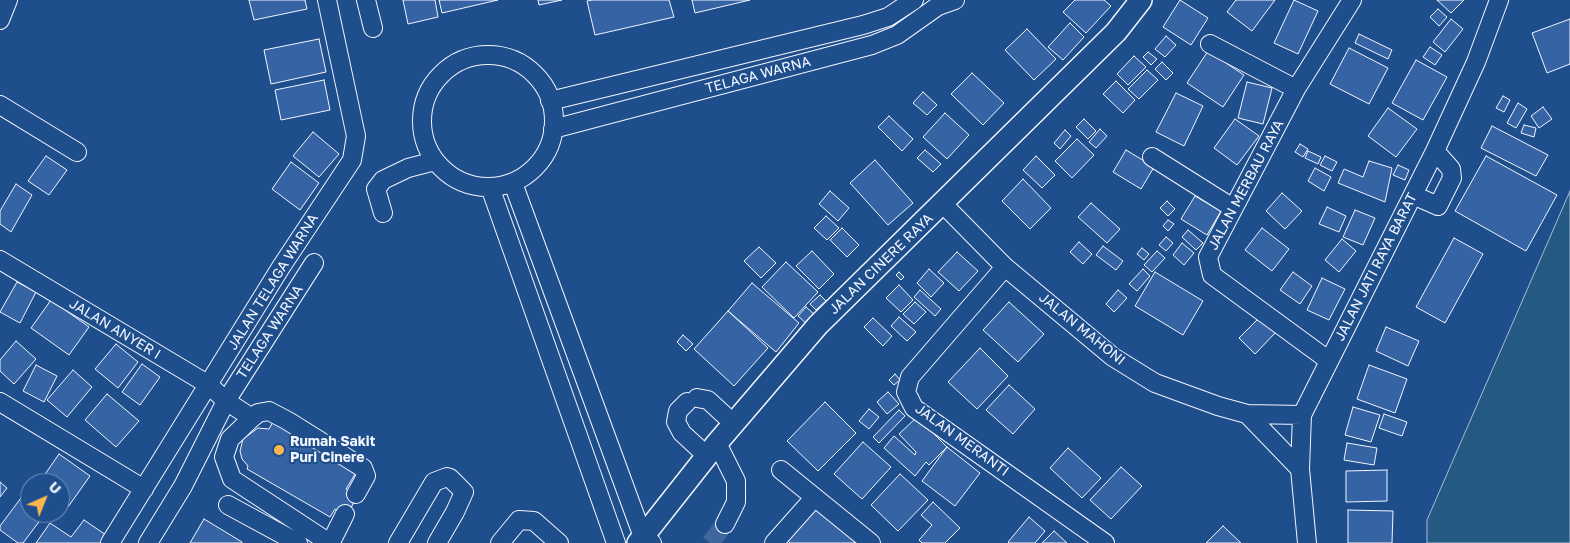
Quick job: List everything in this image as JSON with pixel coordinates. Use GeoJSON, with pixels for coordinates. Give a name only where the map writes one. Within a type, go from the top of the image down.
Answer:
{"type":"FeatureCollection","features":[{"type":"Feature","properties":{"kind":"main road","name":"JALAN CINERE RAYA"},"geometry":{"type":"LineString","coordinates":[[644,541],[712,450],[818,325],[1116,32],[1140,0]]}},
{"type":"Feature","properties":{"kind":"street"},"geometry":{"type":"LineString","coordinates":[[0,20],[8,0]]}},
{"type":"Feature","properties":{"kind":"street","name":"JALAN TELAGA WARNA"},"geometry":{"type":"LineString","coordinates":[[110,543],[281,267],[352,160],[356,136],[327,0]]}},
{"type":"Feature","properties":{"kind":"street"},"geometry":{"type":"LineString","coordinates":[[366,0],[373,28]]}},
{"type":"Feature","properties":{"kind":"street","name":"TELAGA WARNA"},"geometry":{"type":"LineString","coordinates":[[550,101],[863,25],[888,17],[914,0]]}},
{"type":"Feature","properties":{"kind":"street","name":"TELAGA WARNA"},"geometry":{"type":"LineString","coordinates":[[553,130],[872,44],[897,34],[938,6],[955,0]]}},
{"type":"Feature","properties":{"kind":"street","name":"JALAN MERBAU RAYA"},"geometry":{"type":"LineString","coordinates":[[1328,360],[1212,275],[1208,257],[1296,89],[1352,0]]}},
{"type":"Feature","properties":{"kind":"street","name":"JALAN JATI RAYA BARAT"},"geometry":{"type":"LineString","coordinates":[[1307,543],[1300,469],[1302,415],[1328,360],[1436,151],[1476,62],[1499,0]]}},
{"type":"Feature","properties":{"kind":"street"},"geometry":{"type":"LineString","coordinates":[[1210,44],[1296,89]]}},
{"type":"Feature","properties":{"kind":"street"},"geometry":{"type":"LineString","coordinates":[[481,56],[506,58],[529,70],[538,79],[550,101],[553,130],[547,152],[533,170],[513,183],[490,188],[465,183],[443,170],[428,150],[422,126],[425,100],[437,78],[457,62],[481,56]]}},
{"type":"Feature","properties":{"kind":"street"},"geometry":{"type":"LineString","coordinates":[[0,105],[77,152]]}},
{"type":"Feature","properties":{"kind":"street"},"geometry":{"type":"LineString","coordinates":[[1413,195],[1438,206],[1452,178],[1451,169],[1436,151]]}},
{"type":"Feature","properties":{"kind":"street"},"geometry":{"type":"LineString","coordinates":[[1152,157],[1234,208]]}},
{"type":"Feature","properties":{"kind":"street"},"geometry":{"type":"LineString","coordinates":[[383,213],[376,189],[384,180],[408,168],[435,161]]}},
{"type":"Feature","properties":{"kind":"street"},"geometry":{"type":"LineString","coordinates":[[513,183],[644,541]]}},
{"type":"Feature","properties":{"kind":"street"},"geometry":{"type":"LineString","coordinates":[[490,188],[616,543]]}},
{"type":"Feature","properties":{"kind":"street","name":"JALAN MAHONI"},"geometry":{"type":"LineString","coordinates":[[942,204],[1005,267],[1113,357],[1155,383],[1218,406],[1247,414],[1302,415]]}},
{"type":"Feature","properties":{"kind":"street","name":"JALAN ANYER I"},"geometry":{"type":"LineString","coordinates":[[0,260],[209,385],[226,401],[252,418]]}},
{"type":"Feature","properties":{"kind":"street","name":"TELAGA WARNA"},"geometry":{"type":"LineString","coordinates":[[226,401],[314,263]]}},
{"type":"Feature","properties":{"kind":"street","name":"JALAN MERANTI"},"geometry":{"type":"LineString","coordinates":[[1005,267],[910,377],[906,392],[914,408],[1105,543]]}},
{"type":"Feature","properties":{"kind":"street"},"geometry":{"type":"LineString","coordinates":[[725,524],[736,502],[736,481],[712,450],[682,433],[676,422],[678,411],[692,400],[708,400],[734,424]]}},
{"type":"Feature","properties":{"kind":"street"},"geometry":{"type":"LineString","coordinates":[[148,543],[183,486],[226,401]]}},
{"type":"Feature","properties":{"kind":"street"},"geometry":{"type":"LineString","coordinates":[[0,402],[144,489]]}},
{"type":"Feature","properties":{"kind":"street"},"geometry":{"type":"LineString","coordinates":[[345,514],[333,538],[325,540],[232,479],[224,457],[230,439],[258,413],[269,412],[288,421],[363,468],[366,476],[356,494]]}},
{"type":"Feature","properties":{"kind":"street"},"geometry":{"type":"LineString","coordinates":[[1247,414],[1300,469]]}},
{"type":"Feature","properties":{"kind":"street"},"geometry":{"type":"LineString","coordinates":[[781,470],[871,543]]}},
{"type":"Feature","properties":{"kind":"street"},"geometry":{"type":"LineString","coordinates":[[398,543],[434,482],[446,476],[464,492],[437,543]]}},
{"type":"Feature","properties":{"kind":"street"},"geometry":{"type":"LineString","coordinates":[[774,543],[814,498]]}},
{"type":"Feature","properties":{"kind":"street"},"geometry":{"type":"LineString","coordinates":[[228,506],[298,543]]}},
{"type":"Feature","properties":{"kind":"street"},"geometry":{"type":"LineString","coordinates":[[500,543],[518,520],[534,521],[559,543]]}},
{"type":"Feature","properties":{"kind":"shaded area"},"geometry":{"type":"Polygon","coordinates":[[[1570,191],[1570,543],[1427,543],[1427,520],[1570,191]]]}},
{"type":"Feature","properties":{"kind":"building"},"geometry":{"type":"Polygon","coordinates":[[[249,0],[305,0],[307,9],[254,20],[249,0]]]}},
{"type":"Feature","properties":{"kind":"building"},"geometry":{"type":"Polygon","coordinates":[[[403,0],[435,0],[438,17],[408,24],[403,0]]]}},
{"type":"Feature","properties":{"kind":"building"},"geometry":{"type":"Polygon","coordinates":[[[439,0],[498,0],[442,13],[439,0]]]}},
{"type":"Feature","properties":{"kind":"building"},"geometry":{"type":"Polygon","coordinates":[[[538,0],[562,0],[539,5],[538,0]]]}},
{"type":"Feature","properties":{"kind":"building"},"geometry":{"type":"Polygon","coordinates":[[[669,0],[674,17],[595,35],[587,1],[669,0]]]}},
{"type":"Feature","properties":{"kind":"building"},"geometry":{"type":"Polygon","coordinates":[[[692,0],[750,0],[695,13],[692,0]]]}},
{"type":"Feature","properties":{"kind":"building"},"geometry":{"type":"Polygon","coordinates":[[[1075,0],[1104,0],[1111,6],[1086,33],[1063,12],[1075,0]]]}},
{"type":"Feature","properties":{"kind":"building"},"geometry":{"type":"Polygon","coordinates":[[[1180,0],[1208,18],[1191,45],[1163,27],[1180,0]]]}},
{"type":"Feature","properties":{"kind":"building"},"geometry":{"type":"Polygon","coordinates":[[[1236,0],[1275,0],[1252,31],[1227,12],[1236,0]]]}},
{"type":"Feature","properties":{"kind":"building"},"geometry":{"type":"Polygon","coordinates":[[[1294,0],[1318,11],[1298,54],[1274,43],[1294,0]]]}},
{"type":"Feature","properties":{"kind":"building"},"geometry":{"type":"Polygon","coordinates":[[[1437,0],[1464,0],[1451,13],[1437,0]]]}},
{"type":"Feature","properties":{"kind":"building"},"geometry":{"type":"Polygon","coordinates":[[[1438,9],[1447,17],[1439,26],[1430,17],[1438,9]]]}},
{"type":"Feature","properties":{"kind":"building"},"geometry":{"type":"Polygon","coordinates":[[[1451,19],[1463,29],[1445,52],[1433,42],[1451,19]]]}},
{"type":"Feature","properties":{"kind":"building"},"geometry":{"type":"Polygon","coordinates":[[[1570,19],[1570,64],[1547,73],[1532,33],[1570,19]]]}},
{"type":"Feature","properties":{"kind":"building"},"geometry":{"type":"Polygon","coordinates":[[[1070,23],[1084,37],[1063,60],[1048,47],[1070,23]]]}},
{"type":"Feature","properties":{"kind":"building"},"geometry":{"type":"Polygon","coordinates":[[[1027,29],[1056,59],[1034,80],[1005,50],[1027,29]]]}},
{"type":"Feature","properties":{"kind":"building"},"geometry":{"type":"Polygon","coordinates":[[[1359,34],[1392,50],[1388,59],[1355,43],[1359,34]]]}},
{"type":"Feature","properties":{"kind":"building"},"geometry":{"type":"Polygon","coordinates":[[[1166,36],[1176,45],[1165,57],[1155,49],[1166,36]]]}},
{"type":"Feature","properties":{"kind":"building"},"geometry":{"type":"Polygon","coordinates":[[[319,39],[326,72],[271,84],[264,50],[319,39]]]}},
{"type":"Feature","properties":{"kind":"building"},"geometry":{"type":"Polygon","coordinates":[[[1430,47],[1442,55],[1435,65],[1423,57],[1430,47]]]}},
{"type":"Feature","properties":{"kind":"building"},"geometry":{"type":"Polygon","coordinates":[[[1349,48],[1388,68],[1369,104],[1330,84],[1349,48]]]}},
{"type":"Feature","properties":{"kind":"building"},"geometry":{"type":"Polygon","coordinates":[[[1208,51],[1244,75],[1223,107],[1187,83],[1208,51]]]}},
{"type":"Feature","properties":{"kind":"building"},"geometry":{"type":"Polygon","coordinates":[[[1148,52],[1157,59],[1151,65],[1143,57],[1148,52]]]}},
{"type":"Feature","properties":{"kind":"building"},"geometry":{"type":"Polygon","coordinates":[[[1134,56],[1146,67],[1128,85],[1117,74],[1134,56]]]}},
{"type":"Feature","properties":{"kind":"building"},"geometry":{"type":"Polygon","coordinates":[[[1416,60],[1447,77],[1423,120],[1392,103],[1416,60]]]}},
{"type":"Feature","properties":{"kind":"building"},"geometry":{"type":"Polygon","coordinates":[[[1162,62],[1173,73],[1166,80],[1155,69],[1162,62]]]}},
{"type":"Feature","properties":{"kind":"building"},"geometry":{"type":"Polygon","coordinates":[[[1147,70],[1158,80],[1139,99],[1128,89],[1147,70]]]}},
{"type":"Feature","properties":{"kind":"building"},"geometry":{"type":"Polygon","coordinates":[[[972,73],[1004,103],[983,125],[951,94],[972,73]]]}},
{"type":"Feature","properties":{"kind":"building"},"geometry":{"type":"Polygon","coordinates":[[[324,80],[330,110],[281,120],[275,90],[324,80]]]}},
{"type":"Feature","properties":{"kind":"building"},"geometry":{"type":"Polygon","coordinates":[[[1116,81],[1135,100],[1123,113],[1103,94],[1116,81]]]}},
{"type":"Feature","properties":{"kind":"building"},"geometry":{"type":"Polygon","coordinates":[[[1247,82],[1272,88],[1263,124],[1238,118],[1247,82]]]}},
{"type":"Feature","properties":{"kind":"building"},"geometry":{"type":"Polygon","coordinates":[[[923,92],[937,105],[927,115],[913,103],[923,92]]]}},
{"type":"Feature","properties":{"kind":"building"},"geometry":{"type":"Polygon","coordinates":[[[1176,93],[1203,106],[1184,146],[1156,132],[1176,93]]]}},
{"type":"Feature","properties":{"kind":"building"},"geometry":{"type":"Polygon","coordinates":[[[1503,96],[1510,100],[1504,112],[1496,108],[1503,96]]]}},
{"type":"Feature","properties":{"kind":"building"},"geometry":{"type":"Polygon","coordinates":[[[1518,103],[1527,109],[1516,128],[1507,123],[1518,103]]]}},
{"type":"Feature","properties":{"kind":"building"},"geometry":{"type":"Polygon","coordinates":[[[1543,107],[1552,119],[1539,128],[1531,116],[1543,107]]]}},
{"type":"Feature","properties":{"kind":"building"},"geometry":{"type":"Polygon","coordinates":[[[1388,108],[1417,129],[1396,157],[1368,136],[1388,108]]]}},
{"type":"Feature","properties":{"kind":"building"},"geometry":{"type":"Polygon","coordinates":[[[945,113],[969,135],[947,159],[923,137],[945,113]]]}},
{"type":"Feature","properties":{"kind":"building"},"geometry":{"type":"Polygon","coordinates":[[[889,116],[913,139],[902,151],[878,127],[889,116]]]}},
{"type":"Feature","properties":{"kind":"building"},"geometry":{"type":"Polygon","coordinates":[[[1084,119],[1096,131],[1088,139],[1076,127],[1084,119]]]}},
{"type":"Feature","properties":{"kind":"building"},"geometry":{"type":"Polygon","coordinates":[[[1235,119],[1259,136],[1237,165],[1214,148],[1235,119]]]}},
{"type":"Feature","properties":{"kind":"building"},"geometry":{"type":"Polygon","coordinates":[[[1524,125],[1536,128],[1534,137],[1521,133],[1524,125]]]}},
{"type":"Feature","properties":{"kind":"building"},"geometry":{"type":"Polygon","coordinates":[[[1492,126],[1548,155],[1536,176],[1481,148],[1492,126]]]}},
{"type":"Feature","properties":{"kind":"building"},"geometry":{"type":"Polygon","coordinates":[[[1100,129],[1107,136],[1096,148],[1089,142],[1100,129]]]}},
{"type":"Feature","properties":{"kind":"building"},"geometry":{"type":"Polygon","coordinates":[[[1065,130],[1071,136],[1060,149],[1054,143],[1065,130]]]}},
{"type":"Feature","properties":{"kind":"building"},"geometry":{"type":"Polygon","coordinates":[[[313,132],[339,154],[319,177],[293,156],[313,132]]]}},
{"type":"Feature","properties":{"kind":"building"},"geometry":{"type":"Polygon","coordinates":[[[1077,139],[1094,155],[1072,178],[1055,161],[1077,139]]]}},
{"type":"Feature","properties":{"kind":"building"},"geometry":{"type":"Polygon","coordinates":[[[1300,144],[1308,149],[1303,157],[1295,152],[1300,144]]]}},
{"type":"Feature","properties":{"kind":"building"},"geometry":{"type":"Polygon","coordinates":[[[925,150],[941,164],[933,172],[917,158],[925,150]]]}},
{"type":"Feature","properties":{"kind":"building"},"geometry":{"type":"Polygon","coordinates":[[[1126,150],[1154,167],[1141,189],[1113,172],[1126,150]]]}},
{"type":"Feature","properties":{"kind":"building"},"geometry":{"type":"Polygon","coordinates":[[[1308,151],[1321,157],[1318,164],[1305,158],[1308,151]]]}},
{"type":"Feature","properties":{"kind":"building"},"geometry":{"type":"Polygon","coordinates":[[[46,156],[67,170],[49,195],[28,181],[46,156]]]}},
{"type":"Feature","properties":{"kind":"building"},"geometry":{"type":"Polygon","coordinates":[[[1036,156],[1055,175],[1042,188],[1023,170],[1036,156]]]}},
{"type":"Feature","properties":{"kind":"building"},"geometry":{"type":"Polygon","coordinates":[[[1325,156],[1337,162],[1332,171],[1320,165],[1325,156]]]}},
{"type":"Feature","properties":{"kind":"building"},"geometry":{"type":"Polygon","coordinates":[[[1486,156],[1557,195],[1526,251],[1455,211],[1486,156]]]}},
{"type":"Feature","properties":{"kind":"building"},"geometry":{"type":"Polygon","coordinates":[[[875,160],[913,203],[888,225],[850,183],[875,160]]]}},
{"type":"Feature","properties":{"kind":"building"},"geometry":{"type":"Polygon","coordinates":[[[1369,161],[1392,168],[1385,202],[1338,183],[1344,169],[1363,177],[1369,161]]]}},
{"type":"Feature","properties":{"kind":"building"},"geometry":{"type":"Polygon","coordinates":[[[291,162],[319,183],[300,210],[272,189],[291,162]]]}},
{"type":"Feature","properties":{"kind":"building"},"geometry":{"type":"Polygon","coordinates":[[[1398,165],[1409,170],[1405,180],[1393,175],[1398,165]]]}},
{"type":"Feature","properties":{"kind":"building"},"geometry":{"type":"Polygon","coordinates":[[[1315,168],[1331,177],[1324,191],[1308,181],[1315,168]]]}},
{"type":"Feature","properties":{"kind":"building"},"geometry":{"type":"Polygon","coordinates":[[[1023,179],[1051,208],[1030,229],[1002,201],[1023,179]]]}},
{"type":"Feature","properties":{"kind":"building"},"geometry":{"type":"Polygon","coordinates":[[[16,184],[32,195],[11,232],[0,224],[0,211],[16,184]]]}},
{"type":"Feature","properties":{"kind":"building"},"geometry":{"type":"Polygon","coordinates":[[[830,191],[849,208],[838,221],[819,204],[830,191]]]}},
{"type":"Feature","properties":{"kind":"building"},"geometry":{"type":"Polygon","coordinates":[[[1282,193],[1302,211],[1285,229],[1266,211],[1282,193]]]}},
{"type":"Feature","properties":{"kind":"building"},"geometry":{"type":"Polygon","coordinates":[[[1195,196],[1221,211],[1207,235],[1181,219],[1195,196]]]}},
{"type":"Feature","properties":{"kind":"building"},"geometry":{"type":"Polygon","coordinates":[[[1167,201],[1175,209],[1168,216],[1160,208],[1167,201]]]}},
{"type":"Feature","properties":{"kind":"building"},"geometry":{"type":"Polygon","coordinates":[[[1091,203],[1120,229],[1107,243],[1078,217],[1091,203]]]}},
{"type":"Feature","properties":{"kind":"building"},"geometry":{"type":"Polygon","coordinates":[[[1327,207],[1346,216],[1339,232],[1319,224],[1327,207]]]}},
{"type":"Feature","properties":{"kind":"building"},"geometry":{"type":"Polygon","coordinates":[[[1355,210],[1375,218],[1363,245],[1343,237],[1355,210]]]}},
{"type":"Feature","properties":{"kind":"building"},"geometry":{"type":"Polygon","coordinates":[[[826,216],[839,228],[827,240],[814,228],[826,216]]]}},
{"type":"Feature","properties":{"kind":"building"},"geometry":{"type":"Polygon","coordinates":[[[1168,220],[1174,224],[1168,231],[1163,226],[1168,220]]]}},
{"type":"Feature","properties":{"kind":"building"},"geometry":{"type":"Polygon","coordinates":[[[842,228],[859,245],[847,257],[830,240],[842,228]]]}},
{"type":"Feature","properties":{"kind":"building"},"geometry":{"type":"Polygon","coordinates":[[[1262,228],[1289,249],[1272,271],[1245,250],[1262,228]]]}},
{"type":"Feature","properties":{"kind":"building"},"geometry":{"type":"Polygon","coordinates":[[[1188,230],[1203,243],[1196,250],[1182,237],[1188,230]]]}},
{"type":"Feature","properties":{"kind":"building"},"geometry":{"type":"Polygon","coordinates":[[[1166,237],[1173,243],[1166,251],[1159,245],[1166,237]]]}},
{"type":"Feature","properties":{"kind":"building"},"geometry":{"type":"Polygon","coordinates":[[[1454,238],[1483,254],[1445,323],[1416,307],[1454,238]]]}},
{"type":"Feature","properties":{"kind":"building"},"geometry":{"type":"Polygon","coordinates":[[[1342,239],[1356,251],[1339,272],[1325,260],[1342,239]]]}},
{"type":"Feature","properties":{"kind":"building"},"geometry":{"type":"Polygon","coordinates":[[[1079,242],[1092,254],[1083,264],[1070,252],[1079,242]]]}},
{"type":"Feature","properties":{"kind":"building"},"geometry":{"type":"Polygon","coordinates":[[[1182,243],[1194,253],[1184,265],[1173,255],[1182,243]]]}},
{"type":"Feature","properties":{"kind":"building"},"geometry":{"type":"Polygon","coordinates":[[[1103,246],[1123,261],[1116,270],[1096,255],[1103,246]]]}},
{"type":"Feature","properties":{"kind":"building"},"geometry":{"type":"Polygon","coordinates":[[[759,247],[776,263],[761,278],[744,261],[759,247]]]}},
{"type":"Feature","properties":{"kind":"building"},"geometry":{"type":"Polygon","coordinates":[[[1142,248],[1149,254],[1144,260],[1137,254],[1142,248]]]}},
{"type":"Feature","properties":{"kind":"building"},"geometry":{"type":"Polygon","coordinates":[[[812,251],[834,274],[819,289],[796,266],[812,251]]]}},
{"type":"Feature","properties":{"kind":"building"},"geometry":{"type":"Polygon","coordinates":[[[1157,251],[1165,258],[1152,272],[1144,265],[1157,251]]]}},
{"type":"Feature","properties":{"kind":"building"},"geometry":{"type":"Polygon","coordinates":[[[957,252],[978,271],[959,291],[938,272],[957,252]]]}},
{"type":"Feature","properties":{"kind":"building"},"geometry":{"type":"Polygon","coordinates":[[[786,262],[818,292],[794,318],[762,287],[786,262]]]}},
{"type":"Feature","properties":{"kind":"building"},"geometry":{"type":"Polygon","coordinates":[[[929,269],[944,283],[931,297],[917,283],[929,269]]]}},
{"type":"Feature","properties":{"kind":"building"},"geometry":{"type":"Polygon","coordinates":[[[1143,269],[1150,276],[1137,291],[1129,284],[1143,269]]]}},
{"type":"Feature","properties":{"kind":"building"},"geometry":{"type":"Polygon","coordinates":[[[899,272],[904,277],[901,280],[896,275],[899,272]]]}},
{"type":"Feature","properties":{"kind":"building"},"geometry":{"type":"Polygon","coordinates":[[[1155,272],[1203,301],[1183,335],[1135,306],[1155,272]]]}},
{"type":"Feature","properties":{"kind":"building"},"geometry":{"type":"Polygon","coordinates":[[[1293,272],[1312,286],[1300,304],[1280,290],[1293,272]]]}},
{"type":"Feature","properties":{"kind":"building"},"geometry":{"type":"Polygon","coordinates":[[[1322,278],[1345,289],[1329,320],[1307,310],[1322,278]]]}},
{"type":"Feature","properties":{"kind":"building"},"geometry":{"type":"Polygon","coordinates":[[[17,282],[36,292],[20,323],[0,312],[17,282]]]}},
{"type":"Feature","properties":{"kind":"building"},"geometry":{"type":"Polygon","coordinates":[[[752,283],[799,323],[776,352],[728,311],[752,283]]]}},
{"type":"Feature","properties":{"kind":"building"},"geometry":{"type":"Polygon","coordinates":[[[899,285],[913,300],[901,312],[886,298],[899,285]]]}},
{"type":"Feature","properties":{"kind":"building"},"geometry":{"type":"Polygon","coordinates":[[[920,290],[941,309],[935,316],[914,297],[920,290]]]}},
{"type":"Feature","properties":{"kind":"building"},"geometry":{"type":"Polygon","coordinates":[[[1118,290],[1127,298],[1114,312],[1106,304],[1118,290]]]}},
{"type":"Feature","properties":{"kind":"building"},"geometry":{"type":"Polygon","coordinates":[[[820,295],[826,301],[816,310],[810,304],[820,295]]]}},
{"type":"Feature","properties":{"kind":"building"},"geometry":{"type":"Polygon","coordinates":[[[51,300],[89,327],[69,355],[31,328],[51,300]]]}},
{"type":"Feature","properties":{"kind":"building"},"geometry":{"type":"Polygon","coordinates":[[[915,302],[926,312],[914,324],[903,314],[915,302]]]}},
{"type":"Feature","properties":{"kind":"building"},"geometry":{"type":"Polygon","coordinates":[[[1009,302],[1044,334],[1018,362],[983,330],[1009,302]]]}},
{"type":"Feature","properties":{"kind":"building"},"geometry":{"type":"Polygon","coordinates":[[[806,307],[815,315],[807,324],[798,316],[806,307]]]}},
{"type":"Feature","properties":{"kind":"building"},"geometry":{"type":"Polygon","coordinates":[[[728,311],[768,348],[734,386],[694,349],[728,311]]]}},
{"type":"Feature","properties":{"kind":"building"},"geometry":{"type":"Polygon","coordinates":[[[1261,316],[1277,331],[1255,354],[1239,338],[1261,316]]]}},
{"type":"Feature","properties":{"kind":"building"},"geometry":{"type":"Polygon","coordinates":[[[899,317],[916,332],[907,341],[891,326],[899,317]]]}},
{"type":"Feature","properties":{"kind":"building"},"geometry":{"type":"Polygon","coordinates":[[[873,318],[892,336],[883,346],[864,327],[873,318]]]}},
{"type":"Feature","properties":{"kind":"building"},"geometry":{"type":"Polygon","coordinates":[[[1386,327],[1419,341],[1408,366],[1376,351],[1386,327]]]}},
{"type":"Feature","properties":{"kind":"building"},"geometry":{"type":"Polygon","coordinates":[[[683,335],[693,344],[686,351],[677,342],[683,335]]]}},
{"type":"Feature","properties":{"kind":"building"},"geometry":{"type":"Polygon","coordinates":[[[16,341],[36,359],[14,384],[0,371],[0,360],[16,341]]]}},
{"type":"Feature","properties":{"kind":"building"},"geometry":{"type":"Polygon","coordinates":[[[116,344],[138,362],[118,388],[95,369],[116,344]]]}},
{"type":"Feature","properties":{"kind":"building"},"geometry":{"type":"Polygon","coordinates":[[[980,348],[1008,376],[977,409],[948,382],[980,348]]]}},
{"type":"Feature","properties":{"kind":"building"},"geometry":{"type":"Polygon","coordinates":[[[142,364],[160,377],[140,405],[122,392],[142,364]]]}},
{"type":"Feature","properties":{"kind":"building"},"geometry":{"type":"Polygon","coordinates":[[[36,365],[57,376],[44,402],[23,391],[36,365]]]}},
{"type":"Feature","properties":{"kind":"building"},"geometry":{"type":"Polygon","coordinates":[[[1369,365],[1407,379],[1395,413],[1357,399],[1369,365]]]}},
{"type":"Feature","properties":{"kind":"building"},"geometry":{"type":"Polygon","coordinates":[[[73,370],[92,387],[67,417],[47,400],[73,370]]]}},
{"type":"Feature","properties":{"kind":"building"},"geometry":{"type":"Polygon","coordinates":[[[895,374],[900,380],[894,385],[889,380],[895,374]]]}},
{"type":"Feature","properties":{"kind":"building"},"geometry":{"type":"Polygon","coordinates":[[[1009,385],[1035,409],[1013,434],[986,410],[1009,385]]]}},
{"type":"Feature","properties":{"kind":"building"},"geometry":{"type":"Polygon","coordinates":[[[888,392],[899,404],[887,414],[877,402],[888,392]]]}},
{"type":"Feature","properties":{"kind":"building"},"geometry":{"type":"Polygon","coordinates":[[[107,394],[139,421],[116,447],[85,420],[107,394]]]}},
{"type":"Feature","properties":{"kind":"building"},"geometry":{"type":"Polygon","coordinates":[[[825,402],[856,433],[818,471],[787,441],[825,402]]]}},
{"type":"Feature","properties":{"kind":"building"},"geometry":{"type":"Polygon","coordinates":[[[1353,407],[1380,415],[1371,442],[1345,435],[1353,407]]]}},
{"type":"Feature","properties":{"kind":"building"},"geometry":{"type":"Polygon","coordinates":[[[869,409],[879,417],[869,429],[859,421],[869,409]]]}},
{"type":"Feature","properties":{"kind":"building"},"geometry":{"type":"Polygon","coordinates":[[[899,410],[905,416],[879,443],[873,437],[899,410]]]}},
{"type":"Feature","properties":{"kind":"building"},"geometry":{"type":"Polygon","coordinates":[[[1384,414],[1407,422],[1402,436],[1379,428],[1384,414]]]}},
{"type":"Feature","properties":{"kind":"building"},"geometry":{"type":"Polygon","coordinates":[[[917,417],[947,447],[929,465],[926,462],[915,476],[884,448],[894,436],[915,455],[916,452],[899,434],[917,417]]]}},
{"type":"Feature","properties":{"kind":"building"},"geometry":{"type":"Polygon","coordinates":[[[273,422],[357,471],[346,489],[358,495],[347,515],[335,509],[330,517],[247,469],[248,466],[242,459],[240,451],[243,439],[258,428],[269,429],[273,422]]]}},
{"type":"Feature","properties":{"kind":"building"},"geometry":{"type":"Polygon","coordinates":[[[863,442],[891,467],[862,499],[834,474],[863,442]]]}},
{"type":"Feature","properties":{"kind":"building"},"geometry":{"type":"Polygon","coordinates":[[[1347,443],[1377,448],[1374,465],[1344,460],[1347,443]]]}},
{"type":"Feature","properties":{"kind":"building"},"geometry":{"type":"Polygon","coordinates":[[[947,447],[980,473],[955,506],[922,481],[947,447]]]}},
{"type":"Feature","properties":{"kind":"building"},"geometry":{"type":"Polygon","coordinates":[[[1068,448],[1101,478],[1082,498],[1050,468],[1068,448]]]}},
{"type":"Feature","properties":{"kind":"building"},"geometry":{"type":"Polygon","coordinates":[[[59,454],[90,476],[70,504],[70,473],[46,473],[59,454]]]}},
{"type":"Feature","properties":{"kind":"building"},"geometry":{"type":"Polygon","coordinates":[[[1121,467],[1142,486],[1111,519],[1090,500],[1121,467]]]}},
{"type":"Feature","properties":{"kind":"building"},"geometry":{"type":"Polygon","coordinates":[[[1387,470],[1387,501],[1346,502],[1346,471],[1387,470]]]}},
{"type":"Feature","properties":{"kind":"building"},"geometry":{"type":"Polygon","coordinates":[[[900,474],[928,500],[898,531],[871,505],[900,474]]]}},
{"type":"Feature","properties":{"kind":"building"},"geometry":{"type":"Polygon","coordinates":[[[0,482],[7,488],[0,497],[0,482]]]}},
{"type":"Feature","properties":{"kind":"building"},"geometry":{"type":"Polygon","coordinates":[[[20,499],[20,523],[38,523],[23,543],[18,543],[0,530],[0,526],[20,499]]]}},
{"type":"Feature","properties":{"kind":"building"},"geometry":{"type":"Polygon","coordinates":[[[933,502],[960,528],[945,543],[922,543],[919,540],[932,525],[921,515],[933,502]]]}},
{"type":"Feature","properties":{"kind":"building"},"geometry":{"type":"Polygon","coordinates":[[[820,505],[856,541],[854,543],[790,543],[786,539],[820,505]]]}},
{"type":"Feature","properties":{"kind":"building"},"geometry":{"type":"Polygon","coordinates":[[[1348,510],[1393,511],[1392,543],[1348,543],[1348,510]]]}},
{"type":"Feature","properties":{"kind":"building"},"geometry":{"type":"Polygon","coordinates":[[[1029,517],[1045,531],[1035,543],[1008,542],[1029,517]]]}},
{"type":"Feature","properties":{"kind":"building"},"geometry":{"type":"Polygon","coordinates":[[[204,519],[242,542],[242,543],[190,543],[204,519]]]}},
{"type":"Feature","properties":{"kind":"building"},"geometry":{"type":"Polygon","coordinates":[[[84,520],[106,535],[100,543],[36,543],[50,523],[71,537],[84,520]]]}},
{"type":"Feature","properties":{"kind":"building"},"geometry":{"type":"Polygon","coordinates":[[[1223,526],[1241,543],[1206,543],[1223,526]]]}},
{"type":"Feature","properties":{"kind":"building"},"geometry":{"type":"Polygon","coordinates":[[[1054,531],[1067,543],[1042,543],[1054,531]]]}},
{"type":"Feature","properties":{"kind":"tunnel"},"geometry":{"type":"LineString","coordinates":[[710,543],[725,524]]}},
{"type":"Feature","properties":{"kind":"place","name":"Rumah Sakit Puri Cinere"},"geometry":{"type":"Point","coordinates":[279,450]}}]}
